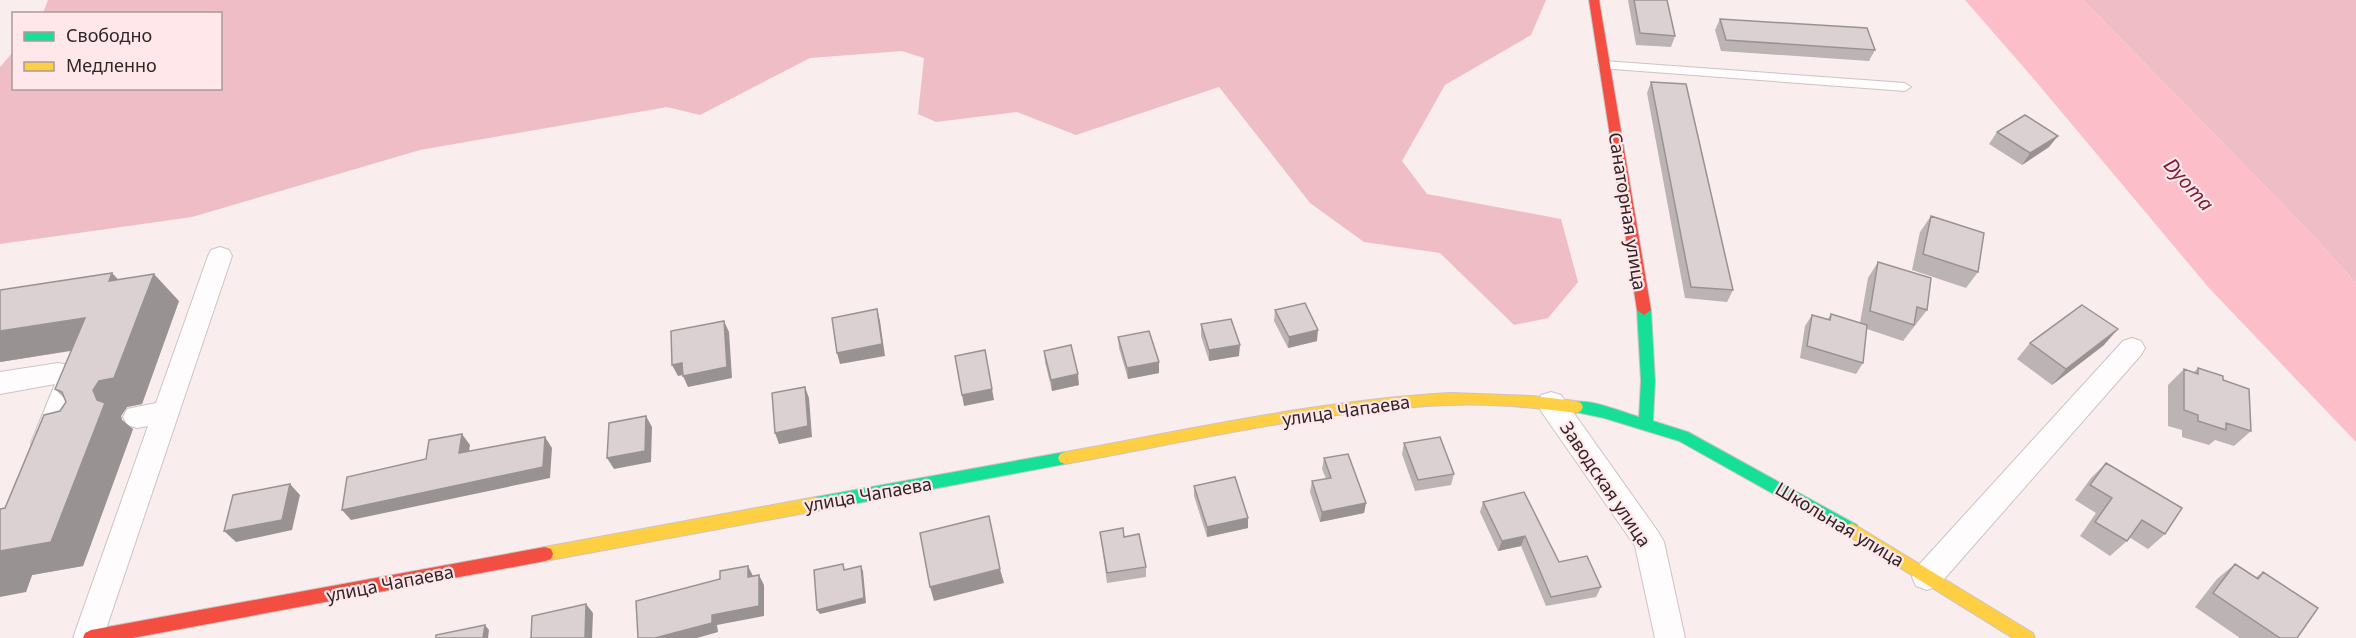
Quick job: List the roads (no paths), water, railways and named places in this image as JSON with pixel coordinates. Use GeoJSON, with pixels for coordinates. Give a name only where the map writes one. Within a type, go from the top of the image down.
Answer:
{"type":"FeatureCollection","features":[{"type":"Feature","properties":{"kind":"street","name":"Санаторная улица"},"geometry":{"type":"LineString","coordinates":[[1594,0],[1646,316],[1648,381],[1646,424]]}},
{"type":"Feature","properties":{"kind":"street"},"geometry":{"type":"LineString","coordinates":[[90,638],[220,256]]}},
{"type":"Feature","properties":{"kind":"street"},"geometry":{"type":"LineString","coordinates":[[1927,577],[2133,348]]}},
{"type":"Feature","properties":{"kind":"street"},"geometry":{"type":"LineString","coordinates":[[0,383],[67,374],[71,377],[36,464]]}},
{"type":"Feature","properties":{"kind":"street","name":"улица Чапаева"},"geometry":{"type":"LineString","coordinates":[[90,638],[215,627],[1348,406],[1452,397],[1551,403],[1604,412],[1646,424]]}},
{"type":"Feature","properties":{"kind":"street","name":"Заводская улица"},"geometry":{"type":"LineString","coordinates":[[1551,403],[1649,542],[1670,638]]}},
{"type":"Feature","properties":{"kind":"street"},"geometry":{"type":"LineString","coordinates":[[137,417],[166,412]]}},
{"type":"Feature","properties":{"kind":"street","name":"Школьная улица"},"geometry":{"type":"LineString","coordinates":[[1646,424],[1683,436],[1826,513],[2027,638]]}},
{"type":"Feature","properties":{"kind":"street"},"geometry":{"type":"LineString","coordinates":[[50,432],[79,427]]}},
{"type":"Feature","properties":{"kind":"lane"},"geometry":{"type":"LineString","coordinates":[[1604,65],[1905,87]]}},
{"type":"Feature","properties":{"kind":"water","name":"Dyoma"},"geometry":{"type":"Polygon","coordinates":[[[1965,0],[2083,0],[2307,229],[2356,283],[2356,442],[2209,288],[1965,0]]]}}]}
